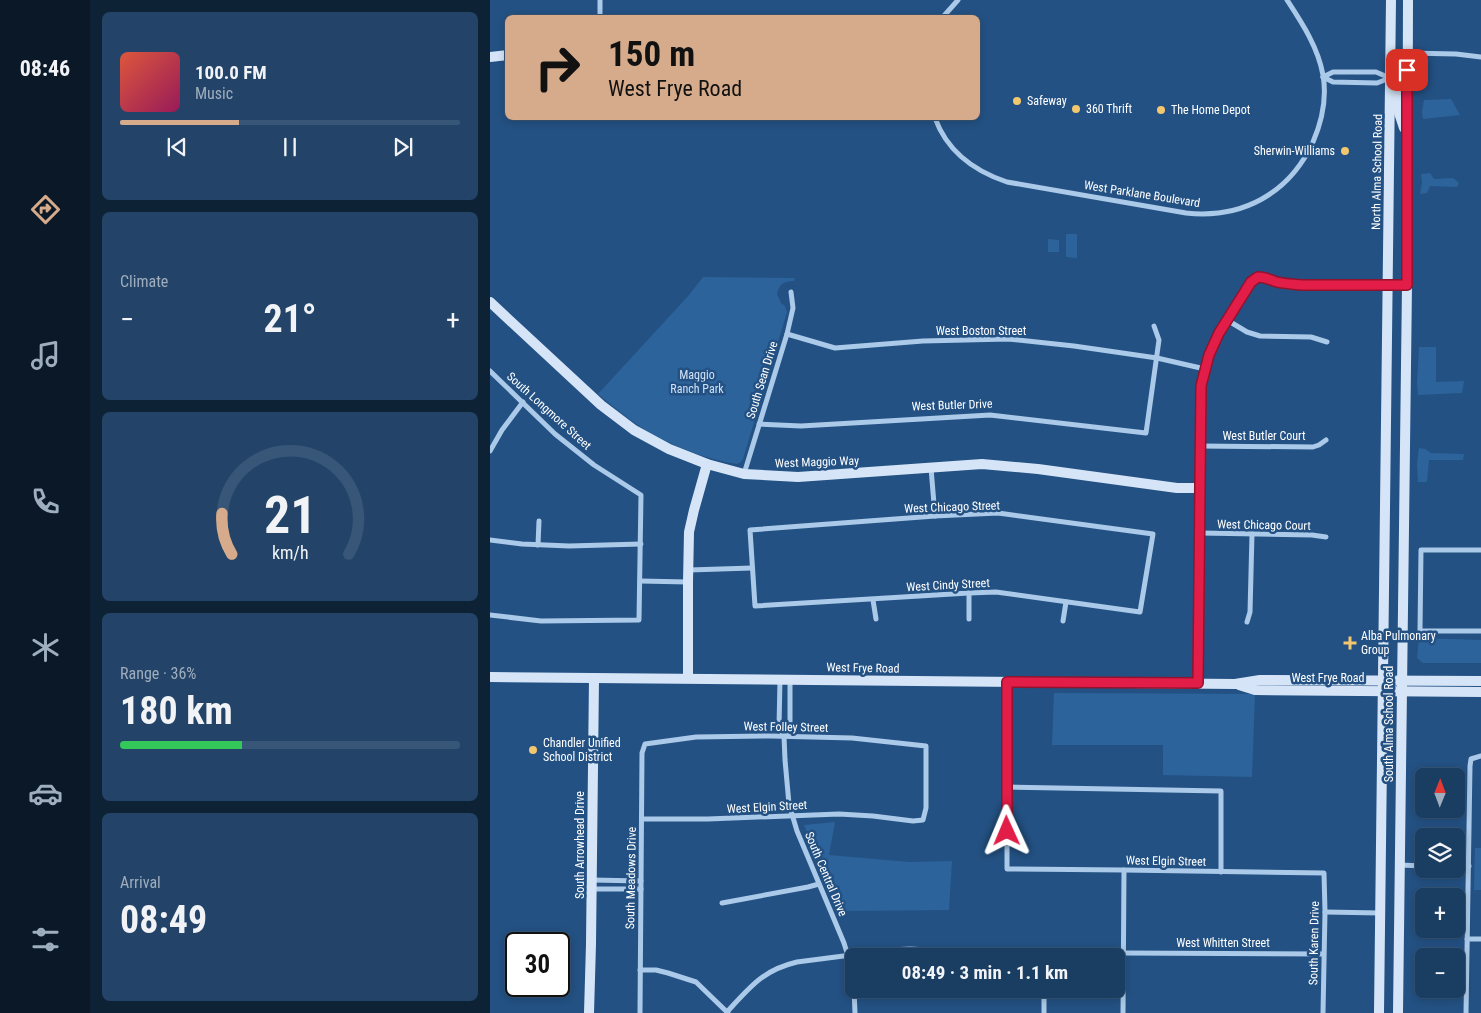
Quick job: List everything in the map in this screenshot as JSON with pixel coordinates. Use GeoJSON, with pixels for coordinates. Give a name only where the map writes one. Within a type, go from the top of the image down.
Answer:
{"type":"FeatureCollection","features":[{"type":"Feature","properties":{"kind":"street"},"geometry":{"type":"LineString","coordinates":[[600,0],[600,15]]}},
{"type":"Feature","properties":{"kind":"street"},"geometry":{"type":"LineString","coordinates":[[945,15],[958,0]]}},
{"type":"Feature","properties":{"kind":"street","name":"West Parklane Boulevard"},"geometry":{"type":"LineString","coordinates":[[936,120],[950,146],[958,155],[972,166],[992,177],[1007,182],[1199,214],[1212,214],[1242,208],[1255,203],[1292,176],[1307,155],[1322,117],[1324,101],[1323,76],[1318,56],[1304,27],[1287,0]]}},
{"type":"Feature","properties":{"kind":"street","name":"North Alma School Road"},"geometry":{"type":"LineString","coordinates":[[1388,285],[1391,0]]}},
{"type":"Feature","properties":{"kind":"street"},"geometry":{"type":"LineString","coordinates":[[1198,683],[1201,386],[1209,355],[1227,320],[1251,282],[1258,277],[1268,277],[1276,282],[1286,284],[1302,285],[1407,285],[1408,0]]}},
{"type":"Feature","properties":{"kind":"street"},"geometry":{"type":"LineString","coordinates":[[1408,53],[1481,57]]}},
{"type":"Feature","properties":{"kind":"street"},"geometry":{"type":"LineString","coordinates":[[490,57],[505,55]]}},
{"type":"Feature","properties":{"kind":"street"},"geometry":{"type":"LineString","coordinates":[[1323,76],[1333,72],[1376,72],[1396,79],[1399,85],[1399,113],[1407,139]]}},
{"type":"Feature","properties":{"kind":"street"},"geometry":{"type":"LineString","coordinates":[[1323,76],[1333,82],[1377,83],[1391,78]]}},
{"type":"Feature","properties":{"kind":"street","name":"South Alma School Road"},"geometry":{"type":"LineString","coordinates":[[1379,1013],[1388,285]]}},
{"type":"Feature","properties":{"kind":"street","name":"South Alma School Road"},"geometry":{"type":"LineString","coordinates":[[1398,1013],[1407,285]]}},
{"type":"Feature","properties":{"kind":"street","name":"South Sean Drive"},"geometry":{"type":"LineString","coordinates":[[744,474],[787,334],[793,308],[791,292]]}},
{"type":"Feature","properties":{"kind":"street","name":"West Maggio Way"},"geometry":{"type":"LineString","coordinates":[[491,304],[604,408],[634,430],[669,449],[707,464],[744,474],[798,477],[982,464],[1177,488],[1200,488]]}},
{"type":"Feature","properties":{"kind":"street"},"geometry":{"type":"LineString","coordinates":[[1227,320],[1247,332],[1260,336],[1311,337],[1327,342]]}},
{"type":"Feature","properties":{"kind":"street"},"geometry":{"type":"LineString","coordinates":[[1154,326],[1159,340],[1157,358]]}},
{"type":"Feature","properties":{"kind":"street","name":"West Boston Street"},"geometry":{"type":"LineString","coordinates":[[787,334],[834,348],[924,341],[1008,339],[1157,358],[1205,369]]}},
{"type":"Feature","properties":{"kind":"street","name":"West Butler Drive"},"geometry":{"type":"LineString","coordinates":[[759,424],[801,426],[990,414],[1146,433],[1157,358]]}},
{"type":"Feature","properties":{"kind":"street","name":"South Longmore Street"},"geometry":{"type":"LineString","coordinates":[[490,371],[555,434],[594,465],[641,494],[639,620],[541,621],[490,615]]}},
{"type":"Feature","properties":{"kind":"street"},"geometry":{"type":"LineString","coordinates":[[490,451],[502,430],[523,402]]}},
{"type":"Feature","properties":{"kind":"street","name":"West Butler Court"},"geometry":{"type":"LineString","coordinates":[[1200,446],[1313,447],[1326,440]]}},
{"type":"Feature","properties":{"kind":"street"},"geometry":{"type":"LineString","coordinates":[[688,678],[689,532],[707,464]]}},
{"type":"Feature","properties":{"kind":"street"},"geometry":{"type":"LineString","coordinates":[[931,467],[935,516]]}},
{"type":"Feature","properties":{"kind":"street","name":"West Chicago Street"},"geometry":{"type":"LineString","coordinates":[[752,568],[750,530],[935,516],[998,514],[1153,534],[1140,612]]}},
{"type":"Feature","properties":{"kind":"street"},"geometry":{"type":"LineString","coordinates":[[538,545],[539,521]]}},
{"type":"Feature","properties":{"kind":"street","name":"West Chicago Court"},"geometry":{"type":"LineString","coordinates":[[1200,534],[1312,535],[1326,537]]}},
{"type":"Feature","properties":{"kind":"street"},"geometry":{"type":"LineString","coordinates":[[1247,622],[1250,612],[1252,534]]}},
{"type":"Feature","properties":{"kind":"street"},"geometry":{"type":"LineString","coordinates":[[490,540],[569,546],[641,544]]}},
{"type":"Feature","properties":{"kind":"street"},"geometry":{"type":"LineString","coordinates":[[1481,550],[1422,550],[1420,631],[1481,631]]}},
{"type":"Feature","properties":{"kind":"street"},"geometry":{"type":"LineString","coordinates":[[689,570],[752,568]]}},
{"type":"Feature","properties":{"kind":"street","name":"West Cindy Street"},"geometry":{"type":"LineString","coordinates":[[752,568],[755,606],[996,592],[1140,612]]}},
{"type":"Feature","properties":{"kind":"street"},"geometry":{"type":"LineString","coordinates":[[640,581],[688,582]]}},
{"type":"Feature","properties":{"kind":"street"},"geometry":{"type":"LineString","coordinates":[[969,593],[970,619]]}},
{"type":"Feature","properties":{"kind":"street"},"geometry":{"type":"LineString","coordinates":[[873,600],[876,619]]}},
{"type":"Feature","properties":{"kind":"street"},"geometry":{"type":"LineString","coordinates":[[1063,621],[1066,602]]}},
{"type":"Feature","properties":{"kind":"street","name":"West Frye Road"},"geometry":{"type":"LineString","coordinates":[[490,677],[1235,684],[1260,680],[1383,685],[1481,692]]}},
{"type":"Feature","properties":{"kind":"street","name":"South Arrowhead Drive"},"geometry":{"type":"LineString","coordinates":[[589,1013],[594,678]]}},
{"type":"Feature","properties":{"kind":"street","name":"South Central Drive"},"geometry":{"type":"LineString","coordinates":[[784,736],[790,726],[785,679]]}},
{"type":"Feature","properties":{"kind":"street","name":"South Central Drive"},"geometry":{"type":"LineString","coordinates":[[785,679],[779,727],[784,736],[789,804],[797,831],[846,948]]}},
{"type":"Feature","properties":{"kind":"street"},"geometry":{"type":"LineString","coordinates":[[1007,682],[1006,787],[1221,791],[1222,872]]}},
{"type":"Feature","properties":{"kind":"street","name":"West Frye Road"},"geometry":{"type":"LineString","coordinates":[[1401,686],[1481,682]]}},
{"type":"Feature","properties":{"kind":"street","name":"West Folley Street"},"geometry":{"type":"LineString","coordinates":[[645,744],[696,737],[784,736],[852,738],[926,746],[926,808],[923,820]]}},
{"type":"Feature","properties":{"kind":"street","name":"South Meadows Drive"},"geometry":{"type":"LineString","coordinates":[[640,1013],[642,753],[645,744]]}},
{"type":"Feature","properties":{"kind":"street"},"geometry":{"type":"LineString","coordinates":[[1466,1013],[1470,766],[1471,759],[1481,756]]}},
{"type":"Feature","properties":{"kind":"street","name":"West Elgin Street"},"geometry":{"type":"LineString","coordinates":[[1006,787],[1007,870],[1324,874]]}},
{"type":"Feature","properties":{"kind":"street","name":"West Elgin Street"},"geometry":{"type":"LineString","coordinates":[[642,819],[708,820],[839,814],[913,821],[923,820]]}},
{"type":"Feature","properties":{"kind":"street"},"geometry":{"type":"LineString","coordinates":[[1400,865],[1415,866]]}},
{"type":"Feature","properties":{"kind":"street"},"geometry":{"type":"LineString","coordinates":[[1123,948],[1124,870]]}},
{"type":"Feature","properties":{"kind":"street","name":"South Karen Drive"},"geometry":{"type":"LineString","coordinates":[[1323,1013],[1324,874]]}},
{"type":"Feature","properties":{"kind":"street"},"geometry":{"type":"LineString","coordinates":[[592,884],[641,881]]}},
{"type":"Feature","properties":{"kind":"street"},"geometry":{"type":"LineString","coordinates":[[592,884],[641,889]]}},
{"type":"Feature","properties":{"kind":"street"},"geometry":{"type":"LineString","coordinates":[[722,903],[819,884]]}},
{"type":"Feature","properties":{"kind":"street"},"geometry":{"type":"LineString","coordinates":[[1325,912],[1380,913]]}},
{"type":"Feature","properties":{"kind":"street"},"geometry":{"type":"LineString","coordinates":[[1467,939],[1481,939]]}},
{"type":"Feature","properties":{"kind":"street","name":"West Whitten Street"},"geometry":{"type":"LineString","coordinates":[[1125,953],[1323,954]]}},
{"type":"Feature","properties":{"kind":"street"},"geometry":{"type":"LineString","coordinates":[[640,970],[668,972],[696,982],[728,1012],[758,980],[771,971],[797,962],[845,956]]}},
{"type":"Feature","properties":{"kind":"street","name":"South Central Drive"},"geometry":{"type":"LineString","coordinates":[[855,998],[856,1013]]}},
{"type":"Feature","properties":{"kind":"street"},"geometry":{"type":"LineString","coordinates":[[1044,998],[1044,1013]]}},
{"type":"Feature","properties":{"kind":"street"},"geometry":{"type":"LineString","coordinates":[[1123,998],[1123,1013]]}},
{"type":"Feature","properties":{"kind":"green space"},"geometry":{"type":"Polygon","coordinates":[[[1451,99],[1460,115],[1423,119],[1424,100],[1451,99]]]}},
{"type":"Feature","properties":{"kind":"green space"},"geometry":{"type":"Polygon","coordinates":[[[1430,173],[1434,179],[1453,178],[1459,183],[1457,187],[1430,186],[1427,193],[1420,194],[1421,174],[1430,173]]]}},
{"type":"Feature","properties":{"kind":"green space"},"geometry":{"type":"Polygon","coordinates":[[[1066,234],[1077,234],[1077,258],[1066,257],[1066,234]]]}},
{"type":"Feature","properties":{"kind":"green space"},"geometry":{"type":"Polygon","coordinates":[[[1048,239],[1059,240],[1059,252],[1048,252],[1048,239]]]}},
{"type":"Feature","properties":{"kind":"green space","name":"Maggio Ranch Park"},"geometry":{"type":"Polygon","coordinates":[[[703,277],[795,278],[794,281],[782,284],[777,294],[787,312],[743,459],[737,464],[701,455],[666,441],[638,425],[598,394],[689,295],[703,277]]]}},
{"type":"Feature","properties":{"kind":"green space"},"geometry":{"type":"Polygon","coordinates":[[[1419,347],[1436,347],[1436,382],[1464,381],[1462,393],[1418,395],[1419,347]]]}},
{"type":"Feature","properties":{"kind":"green space"},"geometry":{"type":"Polygon","coordinates":[[[1419,448],[1431,453],[1464,454],[1463,460],[1429,460],[1427,482],[1418,482],[1417,464],[1419,448]]]}},
{"type":"Feature","properties":{"kind":"green space"},"geometry":{"type":"Polygon","coordinates":[[[1419,638],[1481,640],[1481,663],[1423,663],[1417,658],[1419,638]]]}},
{"type":"Feature","properties":{"kind":"green space"},"geometry":{"type":"Polygon","coordinates":[[[1054,693],[1255,694],[1252,777],[1163,775],[1163,745],[1052,745],[1054,693]]]}},
{"type":"Feature","properties":{"kind":"green space"},"geometry":{"type":"Polygon","coordinates":[[[835,822],[829,855],[909,862],[952,861],[949,910],[845,911],[804,825],[835,822]]]}},
{"type":"Feature","properties":{"kind":"green space"},"geometry":{"type":"Polygon","coordinates":[[[1475,848],[1481,848],[1481,890],[1474,890],[1475,848]]]}},
{"type":"Feature","properties":{"kind":"place","name":"Safeway"},"geometry":{"type":"Point","coordinates":[1017,101]}},
{"type":"Feature","properties":{"kind":"place","name":"360 Thrift"},"geometry":{"type":"Point","coordinates":[1076,109]}},
{"type":"Feature","properties":{"kind":"place","name":"The Home Depot"},"geometry":{"type":"Point","coordinates":[1161,110]}},
{"type":"Feature","properties":{"kind":"place","name":"Sherwin-Williams"},"geometry":{"type":"Point","coordinates":[1345,151]}},
{"type":"Feature","properties":{"kind":"place","name":"Alba Pulmonary Group"},"geometry":{"type":"Point","coordinates":[1350,643]}},
{"type":"Feature","properties":{"kind":"place","name":"Chandler Unified School District"},"geometry":{"type":"Point","coordinates":[533,750]}},
{"type":"Feature","properties":{"kind":"route"},"geometry":{"type":"LineString","coordinates":[[1007,831],[1007,682],[1198,683],[1201,386],[1209,355],[1219,333],[1251,282],[1258,277],[1268,277],[1276,282],[1286,284],[1302,285],[1407,285],[1407,70]]}}]}
